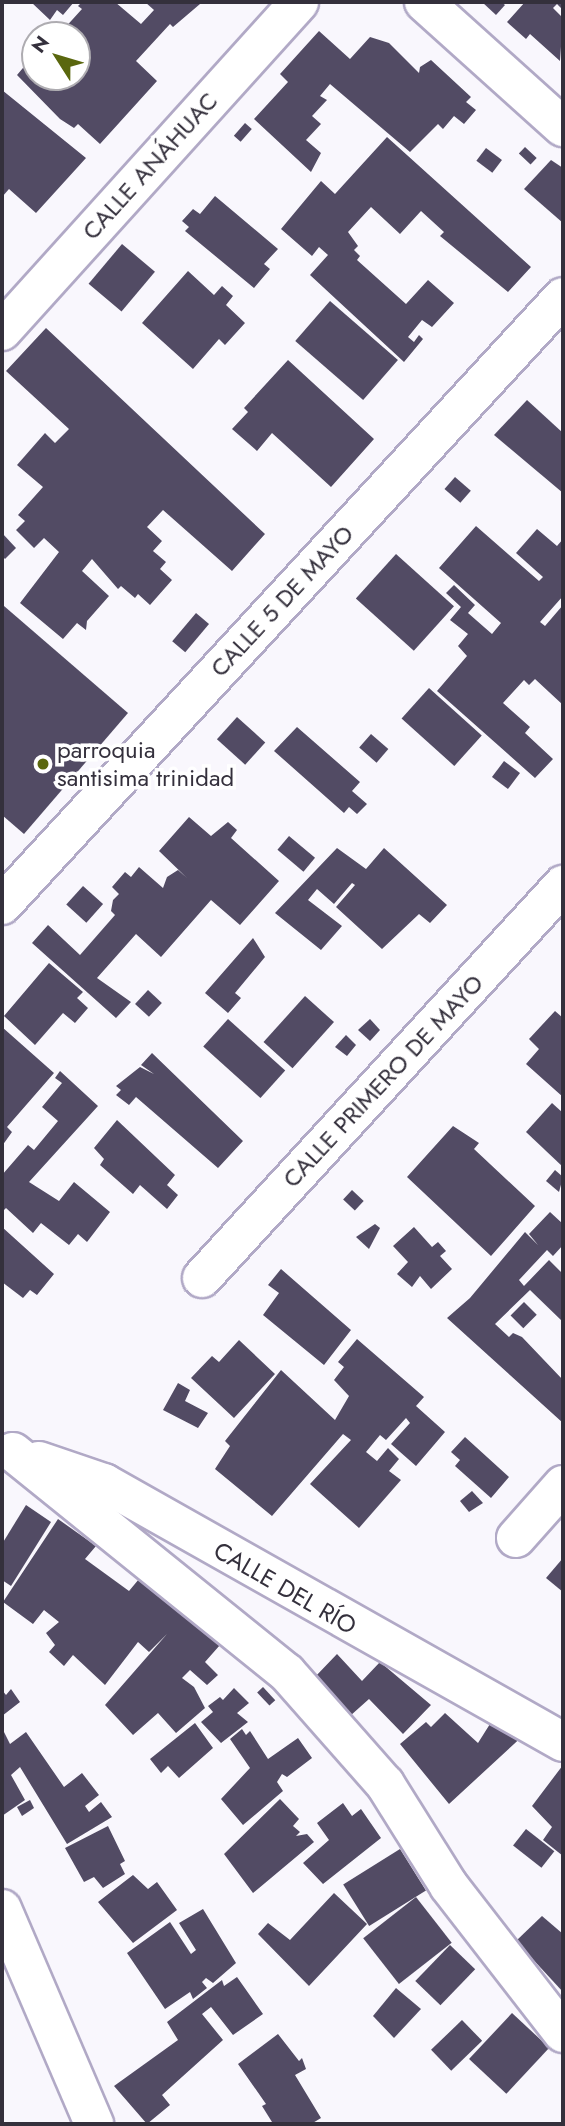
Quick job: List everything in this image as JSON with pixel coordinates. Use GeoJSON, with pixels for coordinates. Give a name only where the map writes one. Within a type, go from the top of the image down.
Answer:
{"type":"FeatureCollection","features":[{"type":"Feature","properties":{"kind":"street","name":"CALLE ANÁHUAC"},"geometry":{"type":"LineString","coordinates":[[2,331],[299,2]]}},
{"type":"Feature","properties":{"kind":"street"},"geometry":{"type":"LineString","coordinates":[[424,2],[563,127]]}},
{"type":"Feature","properties":{"kind":"street","name":"CALLE 5 DE MAYO"},"geometry":{"type":"LineString","coordinates":[[2,905],[563,297]]}},
{"type":"Feature","properties":{"kind":"street","name":"CALLE PRIMERO DE MAYO"},"geometry":{"type":"LineString","coordinates":[[202,1278],[563,885]]}},
{"type":"Feature","properties":{"kind":"street"},"geometry":{"type":"LineString","coordinates":[[8,1448],[287,1673],[385,1784],[449,1886],[563,2033]]}},
{"type":"Feature","properties":{"kind":"street","name":"CALLE DEL RÍO"},"geometry":{"type":"LineString","coordinates":[[8,1448],[104,1483],[563,1742]]}},
{"type":"Feature","properties":{"kind":"street"},"geometry":{"type":"LineString","coordinates":[[516,1538],[563,1485]]}},
{"type":"Feature","properties":{"kind":"street"},"geometry":{"type":"LineString","coordinates":[[2,1909],[94,2124]]}},
{"type":"Feature","properties":{"kind":"building"},"geometry":{"type":"Polygon","coordinates":[[[31,2],[74,2],[63,15],[57,10],[50,20],[31,2]]]}},
{"type":"Feature","properties":{"kind":"building"},"geometry":{"type":"Polygon","coordinates":[[[82,2],[115,2],[141,24],[154,10],[145,2],[200,4],[173,27],[170,24],[136,61],[157,81],[100,144],[78,124],[74,128],[60,119],[33,91],[91,91],[91,21],[71,21],[82,9],[78,6],[82,2]]]}},
{"type":"Feature","properties":{"kind":"building"},"geometry":{"type":"Polygon","coordinates":[[[482,2],[501,2],[505,5],[496,15],[482,2]]]}},
{"type":"Feature","properties":{"kind":"building"},"geometry":{"type":"Polygon","coordinates":[[[525,2],[563,2],[563,10],[557,4],[553,8],[563,18],[560,61],[530,34],[526,39],[507,22],[525,2]]]}},
{"type":"Feature","properties":{"kind":"building"},"geometry":{"type":"Polygon","coordinates":[[[319,31],[350,59],[370,37],[389,43],[419,73],[420,67],[431,60],[471,97],[466,102],[476,110],[464,124],[454,116],[443,129],[438,124],[410,152],[330,84],[320,96],[327,100],[312,116],[321,124],[306,140],[321,153],[311,172],[254,119],[288,82],[280,74],[319,31]]]}},
{"type":"Feature","properties":{"kind":"building"},"geometry":{"type":"Polygon","coordinates":[[[2,90],[86,158],[36,213],[9,189],[2,197],[2,90]]]}},
{"type":"Feature","properties":{"kind":"building"},"geometry":{"type":"Polygon","coordinates":[[[245,123],[252,129],[241,142],[234,136],[245,123]]]}},
{"type":"Feature","properties":{"kind":"building"},"geometry":{"type":"Polygon","coordinates":[[[387,137],[531,267],[508,292],[440,236],[444,232],[421,211],[400,234],[371,207],[348,232],[358,246],[354,250],[360,256],[357,260],[406,304],[428,280],[454,303],[432,327],[422,320],[408,337],[414,342],[419,335],[423,339],[404,362],[310,275],[328,255],[319,247],[312,256],[281,229],[321,181],[335,194],[387,137]]]}},
{"type":"Feature","properties":{"kind":"building"},"geometry":{"type":"Polygon","coordinates":[[[525,147],[537,158],[531,164],[519,154],[525,147]]]}},
{"type":"Feature","properties":{"kind":"building"},"geometry":{"type":"Polygon","coordinates":[[[486,148],[502,160],[492,173],[476,161],[486,148]]]}},
{"type":"Feature","properties":{"kind":"building"},"geometry":{"type":"Polygon","coordinates":[[[551,160],[563,168],[563,223],[524,189],[551,160]]]}},
{"type":"Feature","properties":{"kind":"building"},"geometry":{"type":"Polygon","coordinates":[[[215,196],[278,249],[264,264],[270,269],[254,288],[185,231],[189,227],[182,221],[193,209],[200,214],[215,196]]]}},
{"type":"Feature","properties":{"kind":"building"},"geometry":{"type":"Polygon","coordinates":[[[122,244],[155,272],[122,311],[89,284],[122,244]]]}},
{"type":"Feature","properties":{"kind":"building"},"geometry":{"type":"Polygon","coordinates":[[[188,271],[214,295],[222,286],[233,296],[226,305],[245,323],[225,345],[219,339],[193,369],[142,323],[188,271]]]}},
{"type":"Feature","properties":{"kind":"building"},"geometry":{"type":"Polygon","coordinates":[[[330,301],[398,360],[363,400],[295,341],[330,301]]]}},
{"type":"Feature","properties":{"kind":"building"},"geometry":{"type":"Polygon","coordinates":[[[46,328],[265,534],[232,571],[163,510],[147,527],[162,541],[153,551],[166,562],[160,569],[172,580],[150,605],[138,594],[135,598],[121,586],[118,589],[92,559],[82,571],[109,596],[87,621],[86,630],[77,623],[63,639],[20,603],[59,552],[44,538],[34,548],[16,530],[25,521],[18,515],[43,487],[17,465],[45,433],[55,443],[69,429],[6,371],[46,328]]]}},
{"type":"Feature","properties":{"kind":"building"},"geometry":{"type":"Polygon","coordinates":[[[288,360],[374,439],[331,487],[272,433],[257,451],[232,429],[248,412],[244,408],[288,360]]]}},
{"type":"Feature","properties":{"kind":"building"},"geometry":{"type":"Polygon","coordinates":[[[527,400],[563,433],[563,493],[494,435],[527,400]]]}},
{"type":"Feature","properties":{"kind":"building"},"geometry":{"type":"Polygon","coordinates":[[[455,477],[471,491],[460,503],[445,489],[455,477]]]}},
{"type":"Feature","properties":{"kind":"building"},"geometry":{"type":"Polygon","coordinates":[[[476,526],[539,581],[543,577],[516,553],[537,529],[557,546],[563,539],[563,596],[540,622],[545,626],[563,605],[563,705],[535,679],[529,685],[524,680],[503,703],[530,727],[525,733],[553,759],[535,778],[437,691],[467,656],[458,646],[468,634],[450,620],[461,607],[446,593],[454,585],[475,605],[468,613],[492,634],[501,623],[439,568],[476,526]]]}},
{"type":"Feature","properties":{"kind":"building"},"geometry":{"type":"Polygon","coordinates":[[[2,533],[16,548],[5,559],[2,556],[2,533]]]}},
{"type":"Feature","properties":{"kind":"building"},"geometry":{"type":"Polygon","coordinates":[[[396,554],[454,606],[414,651],[356,599],[396,554]]]}},
{"type":"Feature","properties":{"kind":"building","name":"parroquia santisima trinidad"},"geometry":{"type":"Polygon","coordinates":[[[4,606],[128,713],[24,834],[2,815],[4,606]]]}},
{"type":"Feature","properties":{"kind":"building"},"geometry":{"type":"Polygon","coordinates":[[[196,613],[209,624],[185,652],[172,641],[196,613]]]}},
{"type":"Feature","properties":{"kind":"building"},"geometry":{"type":"Polygon","coordinates":[[[429,688],[482,736],[454,766],[402,718],[429,688]]]}},
{"type":"Feature","properties":{"kind":"building"},"geometry":{"type":"Polygon","coordinates":[[[237,717],[265,742],[245,765],[217,739],[237,717]]]}},
{"type":"Feature","properties":{"kind":"building"},"geometry":{"type":"Polygon","coordinates":[[[297,727],[360,782],[352,791],[367,804],[357,814],[349,807],[344,813],[274,751],[297,727]]]}},
{"type":"Feature","properties":{"kind":"building"},"geometry":{"type":"Polygon","coordinates":[[[371,734],[388,749],[377,763],[359,748],[371,734]]]}},
{"type":"Feature","properties":{"kind":"building"},"geometry":{"type":"Polygon","coordinates":[[[504,761],[520,773],[508,789],[492,777],[504,761]]]}},
{"type":"Feature","properties":{"kind":"building"},"geometry":{"type":"Polygon","coordinates":[[[189,817],[211,836],[228,822],[237,830],[231,838],[279,881],[240,925],[211,900],[161,957],[136,934],[97,978],[131,1002],[116,1018],[32,943],[48,925],[80,955],[115,915],[111,911],[113,900],[119,894],[112,887],[125,872],[131,877],[139,867],[163,888],[167,877],[178,870],[187,878],[159,851],[189,817]]]}},
{"type":"Feature","properties":{"kind":"building"},"geometry":{"type":"Polygon","coordinates":[[[289,836],[315,858],[303,872],[277,850],[289,836]]]}},
{"type":"Feature","properties":{"kind":"building"},"geometry":{"type":"Polygon","coordinates":[[[337,848],[366,869],[384,848],[447,905],[430,923],[419,914],[382,949],[336,907],[355,885],[352,883],[334,904],[317,889],[308,900],[342,926],[321,950],[275,913],[337,848]]]}},
{"type":"Feature","properties":{"kind":"building"},"geometry":{"type":"Polygon","coordinates":[[[83,886],[103,904],[86,923],[66,905],[83,886]]]}},
{"type":"Feature","properties":{"kind":"building"},"geometry":{"type":"Polygon","coordinates":[[[253,938],[265,957],[235,993],[241,998],[228,1013],[205,993],[253,938]]]}},
{"type":"Feature","properties":{"kind":"building"},"geometry":{"type":"Polygon","coordinates":[[[49,963],[83,992],[77,998],[88,1008],[75,1023],[63,1013],[35,1045],[4,1016],[49,963]]]}},
{"type":"Feature","properties":{"kind":"building"},"geometry":{"type":"Polygon","coordinates":[[[148,990],[162,1003],[149,1017],[135,1004],[148,990]]]}},
{"type":"Feature","properties":{"kind":"building"},"geometry":{"type":"Polygon","coordinates":[[[305,996],[334,1022],[292,1068],[264,1042],[305,996]]]}},
{"type":"Feature","properties":{"kind":"building"},"geometry":{"type":"Polygon","coordinates":[[[555,1011],[563,1018],[563,1097],[526,1064],[539,1049],[529,1039],[555,1011]]]}},
{"type":"Feature","properties":{"kind":"building"},"geometry":{"type":"Polygon","coordinates":[[[228,1019],[285,1071],[260,1098],[203,1046],[228,1019]]]}},
{"type":"Feature","properties":{"kind":"building"},"geometry":{"type":"Polygon","coordinates":[[[370,1019],[380,1030],[370,1041],[358,1030],[370,1019]]]}},
{"type":"Feature","properties":{"kind":"building"},"geometry":{"type":"Polygon","coordinates":[[[2,1027],[54,1073],[7,1127],[12,1132],[2,1146],[2,1027]]]}},
{"type":"Feature","properties":{"kind":"building"},"geometry":{"type":"Polygon","coordinates":[[[346,1035],[356,1045],[347,1056],[335,1047],[346,1035]]]}},
{"type":"Feature","properties":{"kind":"building"},"geometry":{"type":"Polygon","coordinates":[[[152,1053],[243,1141],[218,1168],[136,1097],[129,1105],[116,1095],[121,1090],[116,1086],[140,1067],[154,1074],[141,1065],[152,1053]]]}},
{"type":"Feature","properties":{"kind":"building"},"geometry":{"type":"Polygon","coordinates":[[[60,1071],[98,1106],[29,1182],[59,1201],[74,1182],[110,1212],[87,1242],[78,1234],[69,1245],[41,1223],[33,1233],[6,1208],[2,1212],[2,1175],[28,1145],[34,1150],[58,1121],[42,1107],[62,1083],[55,1078],[60,1071]]]}},
{"type":"Feature","properties":{"kind":"building"},"geometry":{"type":"Polygon","coordinates":[[[552,1103],[563,1113],[563,1167],[526,1132],[552,1103]]]}},
{"type":"Feature","properties":{"kind":"building"},"geometry":{"type":"Polygon","coordinates":[[[117,1120],[175,1175],[167,1185],[178,1195],[167,1209],[140,1185],[133,1194],[100,1165],[104,1159],[94,1148],[117,1120]]]}},
{"type":"Feature","properties":{"kind":"building"},"geometry":{"type":"Polygon","coordinates":[[[453,1126],[479,1143],[474,1149],[535,1206],[491,1256],[407,1177],[453,1126]]]}},
{"type":"Feature","properties":{"kind":"building"},"geometry":{"type":"Polygon","coordinates":[[[555,1170],[563,1177],[559,1192],[546,1181],[555,1170]]]}},
{"type":"Feature","properties":{"kind":"building"},"geometry":{"type":"Polygon","coordinates":[[[352,1190],[364,1201],[355,1210],[343,1200],[352,1190]]]}},
{"type":"Feature","properties":{"kind":"building"},"geometry":{"type":"Polygon","coordinates":[[[550,1212],[563,1224],[563,1245],[553,1256],[547,1250],[519,1280],[524,1286],[549,1260],[563,1274],[563,1322],[530,1290],[495,1324],[509,1337],[513,1333],[522,1337],[563,1380],[563,1423],[447,1318],[470,1298],[525,1232],[538,1245],[529,1234],[550,1212]]]}},
{"type":"Feature","properties":{"kind":"building"},"geometry":{"type":"Polygon","coordinates":[[[375,1224],[380,1228],[369,1249],[356,1237],[375,1224]]]}},
{"type":"Feature","properties":{"kind":"building"},"geometry":{"type":"Polygon","coordinates":[[[2,1227],[54,1274],[37,1295],[30,1290],[23,1298],[2,1282],[2,1227]]]}},
{"type":"Feature","properties":{"kind":"building"},"geometry":{"type":"Polygon","coordinates":[[[414,1227],[432,1247],[438,1242],[446,1251],[440,1256],[452,1269],[431,1289],[420,1276],[412,1287],[397,1274],[408,1262],[393,1246],[414,1227]]]}},
{"type":"Feature","properties":{"kind":"building"},"geometry":{"type":"Polygon","coordinates":[[[281,1269],[351,1330],[324,1365],[263,1315],[279,1293],[268,1285],[281,1269]]]}},
{"type":"Feature","properties":{"kind":"building"},"geometry":{"type":"Polygon","coordinates":[[[524,1302],[537,1315],[523,1328],[511,1315],[524,1302]]]}},
{"type":"Feature","properties":{"kind":"building"},"geometry":{"type":"Polygon","coordinates":[[[357,1339],[424,1397],[416,1406],[445,1432],[416,1466],[391,1444],[410,1423],[406,1418],[386,1440],[380,1435],[366,1452],[377,1461],[388,1448],[399,1459],[389,1471],[401,1480],[359,1528],[310,1484],[351,1440],[343,1434],[272,1516],[215,1469],[230,1446],[225,1441],[281,1370],[335,1420],[349,1396],[334,1380],[344,1367],[338,1362],[357,1339]]]}},
{"type":"Feature","properties":{"kind":"building"},"geometry":{"type":"Polygon","coordinates":[[[239,1340],[275,1374],[234,1418],[191,1378],[212,1356],[219,1362],[239,1340]]]}},
{"type":"Feature","properties":{"kind":"building"},"geometry":{"type":"Polygon","coordinates":[[[178,1383],[190,1390],[185,1401],[208,1413],[198,1428],[163,1410],[178,1383]]]}},
{"type":"Feature","properties":{"kind":"building"},"geometry":{"type":"Polygon","coordinates":[[[465,1437],[509,1477],[491,1498],[455,1466],[460,1460],[451,1452],[465,1437]]]}},
{"type":"Feature","properties":{"kind":"building"},"geometry":{"type":"Polygon","coordinates":[[[472,1491],[483,1503],[469,1512],[460,1501],[472,1491]]]}},
{"type":"Feature","properties":{"kind":"building"},"geometry":{"type":"Polygon","coordinates":[[[26,1505],[51,1522],[11,1586],[2,1580],[2,1544],[26,1505]]]}},
{"type":"Feature","properties":{"kind":"building"},"geometry":{"type":"Polygon","coordinates":[[[58,1519],[96,1546],[85,1559],[129,1591],[139,1579],[220,1645],[205,1662],[218,1675],[207,1685],[190,1670],[182,1678],[194,1687],[205,1708],[176,1733],[158,1713],[133,1735],[105,1705],[167,1634],[149,1652],[138,1642],[105,1685],[73,1655],[64,1666],[49,1652],[55,1645],[46,1633],[59,1622],[44,1610],[33,1624],[3,1602],[58,1519]]]}},
{"type":"Feature","properties":{"kind":"building"},"geometry":{"type":"Polygon","coordinates":[[[563,1558],[563,1592],[546,1578],[563,1558]]]}},
{"type":"Feature","properties":{"kind":"building"},"geometry":{"type":"Polygon","coordinates":[[[337,1654],[362,1681],[380,1662],[431,1705],[403,1734],[369,1699],[350,1716],[314,1678],[337,1654]]]}},
{"type":"Feature","properties":{"kind":"building"},"geometry":{"type":"Polygon","coordinates":[[[263,1687],[275,1700],[269,1706],[257,1692],[263,1687]]]}},
{"type":"Feature","properties":{"kind":"building"},"geometry":{"type":"Polygon","coordinates":[[[234,1688],[249,1703],[237,1713],[248,1722],[221,1743],[201,1722],[213,1712],[208,1706],[220,1697],[223,1700],[234,1688]]]}},
{"type":"Feature","properties":{"kind":"building"},"geometry":{"type":"Polygon","coordinates":[[[11,1689],[20,1702],[2,1716],[2,1690],[6,1695],[11,1689]]]}},
{"type":"Feature","properties":{"kind":"building"},"geometry":{"type":"Polygon","coordinates":[[[445,1713],[478,1743],[495,1716],[526,1733],[449,1804],[400,1744],[426,1722],[431,1727],[445,1713]]]}},
{"type":"Feature","properties":{"kind":"building"},"geometry":{"type":"Polygon","coordinates":[[[195,1723],[213,1748],[179,1778],[168,1766],[161,1773],[150,1759],[195,1723]]]}},
{"type":"Feature","properties":{"kind":"building"},"geometry":{"type":"Polygon","coordinates":[[[2,1728],[10,1744],[26,1732],[64,1787],[82,1773],[99,1795],[85,1806],[89,1812],[101,1802],[112,1817],[67,1844],[20,1767],[11,1775],[25,1800],[2,1816],[2,1728]]]}},
{"type":"Feature","properties":{"kind":"building"},"geometry":{"type":"Polygon","coordinates":[[[242,1729],[246,1735],[250,1731],[268,1759],[298,1738],[312,1758],[287,1777],[282,1774],[277,1782],[283,1791],[243,1825],[221,1799],[250,1768],[230,1739],[242,1729]]]}},
{"type":"Feature","properties":{"kind":"building"},"geometry":{"type":"Polygon","coordinates":[[[563,1765],[563,1856],[543,1840],[552,1827],[532,1806],[563,1765]]]}},
{"type":"Feature","properties":{"kind":"building"},"geometry":{"type":"Polygon","coordinates":[[[280,1799],[299,1819],[293,1826],[300,1832],[296,1836],[307,1834],[314,1842],[253,1893],[224,1854],[280,1799]]]}},
{"type":"Feature","properties":{"kind":"building"},"geometry":{"type":"Polygon","coordinates":[[[30,1800],[34,1808],[22,1816],[17,1807],[30,1800]]]}},
{"type":"Feature","properties":{"kind":"building"},"geometry":{"type":"Polygon","coordinates":[[[343,1803],[352,1816],[361,1809],[381,1838],[323,1884],[303,1863],[329,1840],[317,1823],[343,1803]]]}},
{"type":"Feature","properties":{"kind":"building"},"geometry":{"type":"Polygon","coordinates":[[[108,1826],[125,1861],[120,1864],[125,1874],[103,1888],[94,1877],[84,1882],[65,1848],[108,1826]]]}},
{"type":"Feature","properties":{"kind":"building"},"geometry":{"type":"Polygon","coordinates":[[[526,1829],[554,1851],[541,1868],[513,1846],[526,1829]]]}},
{"type":"Feature","properties":{"kind":"building"},"geometry":{"type":"Polygon","coordinates":[[[400,1849],[426,1891],[369,1926],[343,1885],[400,1849]]]}},
{"type":"Feature","properties":{"kind":"building"},"geometry":{"type":"Polygon","coordinates":[[[133,1875],[148,1889],[157,1882],[177,1910],[133,1943],[98,1902],[133,1875]]]}},
{"type":"Feature","properties":{"kind":"building"},"geometry":{"type":"Polygon","coordinates":[[[334,1893],[367,1924],[309,1986],[258,1934],[268,1923],[290,1940],[334,1893]]]}},
{"type":"Feature","properties":{"kind":"building"},"geometry":{"type":"Polygon","coordinates":[[[416,1897],[452,1943],[399,1984],[363,1938],[416,1897]]]}},
{"type":"Feature","properties":{"kind":"building"},"geometry":{"type":"Polygon","coordinates":[[[203,1909],[236,1963],[213,1983],[206,1978],[202,1982],[207,1988],[193,1999],[190,1992],[165,2009],[127,1953],[170,1922],[191,1954],[196,1950],[179,1923],[203,1909]]]}},
{"type":"Feature","properties":{"kind":"building"},"geometry":{"type":"Polygon","coordinates":[[[542,1916],[563,1934],[563,1992],[516,1941],[542,1916]]]}},
{"type":"Feature","properties":{"kind":"building"},"geometry":{"type":"Polygon","coordinates":[[[450,1945],[475,1969],[440,2005],[415,1981],[450,1945]]]}},
{"type":"Feature","properties":{"kind":"building"},"geometry":{"type":"Polygon","coordinates":[[[237,1977],[263,2014],[233,2035],[211,2007],[202,2014],[223,2040],[162,2095],[170,2105],[147,2124],[114,2086],[178,2040],[167,2022],[222,1980],[224,1986],[237,1977]]]}},
{"type":"Feature","properties":{"kind":"building"},"geometry":{"type":"Polygon","coordinates":[[[396,1988],[421,2009],[394,2038],[373,2016],[396,1988]]]}},
{"type":"Feature","properties":{"kind":"building"},"geometry":{"type":"Polygon","coordinates":[[[512,2013],[549,2048],[506,2094],[469,2059],[512,2013]]]}},
{"type":"Feature","properties":{"kind":"building"},"geometry":{"type":"Polygon","coordinates":[[[462,2020],[482,2041],[451,2071],[431,2050],[462,2020]]]}},
{"type":"Feature","properties":{"kind":"building"},"geometry":{"type":"Polygon","coordinates":[[[278,2034],[299,2061],[302,2058],[306,2069],[295,2075],[321,2118],[311,2124],[272,2122],[262,2106],[266,2104],[238,2064],[278,2034]]]}},
{"type":"Feature","properties":{"kind":"place","name":"parroquia santisima trinidad"},"geometry":{"type":"Point","coordinates":[43,764]}}]}
